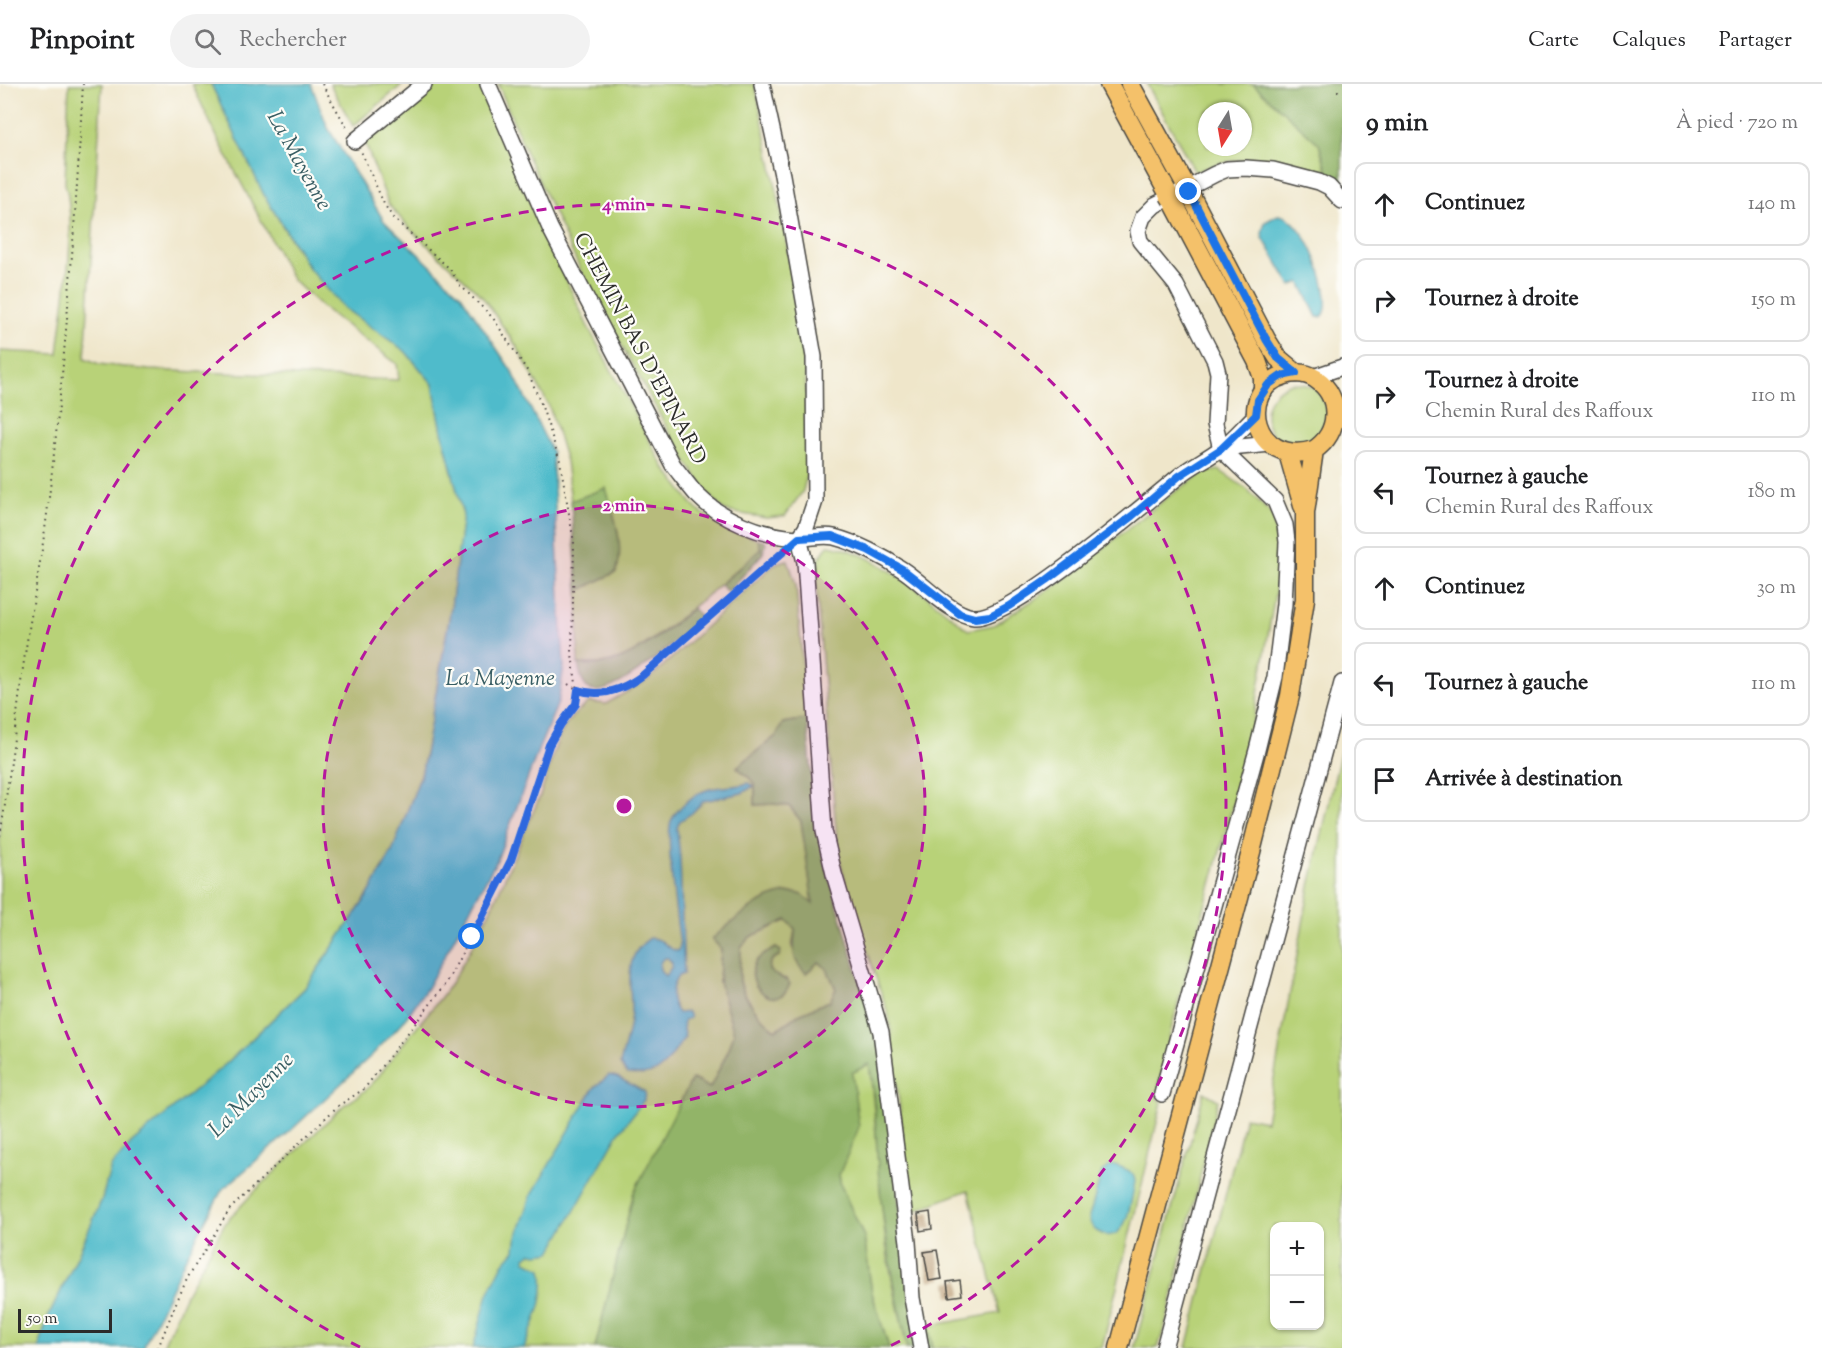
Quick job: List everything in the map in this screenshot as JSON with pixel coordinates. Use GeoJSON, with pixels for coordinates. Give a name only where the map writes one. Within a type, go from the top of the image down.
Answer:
{"type":"FeatureCollection","features":[{"type":"Feature","properties":{"kind":"main road"},"geometry":{"type":"LineString","coordinates":[[1109,84],[1257,361],[1263,378],[1263,391]]}},
{"type":"Feature","properties":{"kind":"main road"},"geometry":{"type":"LineString","coordinates":[[1130,84],[1278,358],[1327,387],[1339,402],[1332,434],[1324,443],[1314,450],[1301,454],[1288,453],[1276,449],[1260,432],[1256,415],[1258,400],[1274,380],[1285,375],[1305,375]]}},
{"type":"Feature","properties":{"kind":"main road"},"geometry":{"type":"LineString","coordinates":[[1119,1348],[1290,696],[1305,599],[1305,513],[1314,450]]}},
{"type":"Feature","properties":{"kind":"main road"},"geometry":{"type":"LineString","coordinates":[[1288,453],[1305,513]]}},
{"type":"Feature","properties":{"kind":"street"},"geometry":{"type":"LineString","coordinates":[[356,141],[424,84]]}},
{"type":"Feature","properties":{"kind":"street","name":"CHEMIN BAS D'EPINARD"},"geometry":{"type":"LineString","coordinates":[[488,84],[550,228],[673,465],[697,495],[723,515],[758,531],[799,538],[832,536],[868,550],[902,569],[960,614],[975,618],[990,616],[1009,606],[1047,580],[1132,516],[1184,472],[1221,449]]}},
{"type":"Feature","properties":{"kind":"street"},"geometry":{"type":"LineString","coordinates":[[762,84],[782,175],[814,357],[815,501],[806,528],[799,538],[806,562],[824,831],[834,874],[881,1032],[908,1242],[912,1298],[921,1348]]}},
{"type":"Feature","properties":{"kind":"street"},"geometry":{"type":"LineString","coordinates":[[1162,1094],[1275,677],[1284,603],[1287,542],[1286,525],[1275,501],[1221,449],[1215,424],[1218,381],[1215,361],[1176,285],[1140,241],[1138,231],[1140,221],[1155,205],[1227,170],[1260,168],[1319,182],[1329,187],[1342,201]]}},
{"type":"Feature","properties":{"kind":"street"},"geometry":{"type":"LineString","coordinates":[[1305,375],[1342,367]]}},
{"type":"Feature","properties":{"kind":"street"},"geometry":{"type":"LineString","coordinates":[[1221,449],[1256,415]]}},
{"type":"Feature","properties":{"kind":"street"},"geometry":{"type":"LineString","coordinates":[[1221,449],[1270,444]]}},
{"type":"Feature","properties":{"kind":"street"},"geometry":{"type":"LineString","coordinates":[[1164,1348],[1342,683]]}},
{"type":"Feature","properties":{"kind":"path"},"geometry":{"type":"LineString","coordinates":[[0,836],[45,525],[57,423],[74,227],[83,84]]}},
{"type":"Feature","properties":{"kind":"path"},"geometry":{"type":"LineString","coordinates":[[158,1348],[188,1278],[230,1209],[338,1106],[364,1089],[446,984],[511,860],[549,745],[576,704],[578,690],[572,654],[573,543],[560,461],[528,372],[493,318],[460,285],[444,264],[393,218],[384,204],[356,141],[341,121],[322,84]]}},
{"type":"Feature","properties":{"kind":"path"},"geometry":{"type":"LineString","coordinates":[[568,684],[588,694],[600,694],[628,685],[643,675],[799,538]]}},
{"type":"Feature","properties":{"kind":"green space"},"geometry":{"type":"Polygon","coordinates":[[[69,84],[102,84],[85,358],[99,364],[149,370],[399,380],[397,364],[322,307],[292,279],[218,139],[192,84],[211,84],[264,195],[295,247],[344,308],[405,351],[433,384],[463,515],[451,608],[422,772],[392,852],[368,895],[305,988],[227,1063],[132,1143],[111,1166],[102,1199],[47,1320],[39,1348],[0,1348],[0,351],[58,354],[70,244],[69,201],[65,183],[69,84]]]}},
{"type":"Feature","properties":{"kind":"green space"},"geometry":{"type":"Polygon","coordinates":[[[330,84],[403,84],[353,126],[330,84]]]}},
{"type":"Feature","properties":{"kind":"green space"},"geometry":{"type":"Polygon","coordinates":[[[439,84],[479,84],[587,325],[664,467],[696,509],[720,525],[758,539],[761,549],[712,591],[641,648],[614,662],[578,664],[578,591],[616,572],[606,488],[571,501],[566,461],[549,406],[517,347],[482,296],[411,230],[389,205],[365,143],[439,84]]]}},
{"type":"Feature","properties":{"kind":"green space"},"geometry":{"type":"Polygon","coordinates":[[[498,84],[755,84],[784,226],[804,358],[810,461],[803,491],[785,516],[766,518],[725,511],[706,491],[678,448],[581,271],[527,155],[498,84]]]}},
{"type":"Feature","properties":{"kind":"green space"},"geometry":{"type":"Polygon","coordinates":[[[1147,84],[1342,84],[1320,148],[1331,182],[1298,166],[1264,159],[1230,161],[1195,172],[1147,84]]]}},
{"type":"Feature","properties":{"kind":"green space"},"geometry":{"type":"Polygon","coordinates":[[[1253,84],[1342,84],[1342,195],[1331,182],[1319,144],[1253,84]]]}},
{"type":"Feature","properties":{"kind":"green space"},"geometry":{"type":"Polygon","coordinates":[[[1292,383],[1307,385],[1316,390],[1329,412],[1316,441],[1299,446],[1282,441],[1273,434],[1266,416],[1267,406],[1272,396],[1292,383]]]}},
{"type":"Feature","properties":{"kind":"green space"},"geometry":{"type":"Polygon","coordinates":[[[1219,470],[1248,490],[1274,517],[1279,571],[1249,746],[1172,1026],[1156,1097],[1162,1102],[1102,1348],[933,1348],[928,1326],[1000,1313],[968,1190],[912,1212],[889,1017],[838,854],[816,584],[819,559],[828,545],[846,549],[864,556],[902,578],[968,630],[994,625],[1057,585],[1168,497],[1203,473],[1219,470]]]}},
{"type":"Feature","properties":{"kind":"green space"},"geometry":{"type":"Polygon","coordinates":[[[606,488],[619,541],[619,562],[616,572],[578,591],[571,501],[606,488]]]}},
{"type":"Feature","properties":{"kind":"green space"},"geometry":{"type":"Polygon","coordinates":[[[758,539],[764,540],[766,544],[763,553],[728,592],[720,585],[761,549],[758,539]]]}},
{"type":"Feature","properties":{"kind":"green space"},"geometry":{"type":"Polygon","coordinates":[[[788,560],[796,585],[807,719],[783,723],[776,736],[737,767],[755,783],[755,805],[790,806],[801,821],[814,905],[721,949],[719,982],[735,1033],[710,1088],[693,1079],[634,1192],[595,1348],[162,1348],[186,1294],[225,1223],[344,1105],[372,1084],[451,983],[498,894],[542,791],[560,736],[572,717],[589,702],[606,704],[649,679],[768,570],[779,562],[788,560]]]}},
{"type":"Feature","properties":{"kind":"green space"},"geometry":{"type":"Polygon","coordinates":[[[693,608],[701,619],[629,677],[599,691],[589,689],[584,684],[578,664],[602,664],[626,656],[650,642],[693,608]]]}},
{"type":"Feature","properties":{"kind":"green space"},"geometry":{"type":"Polygon","coordinates":[[[807,719],[813,791],[824,859],[882,1056],[909,1290],[921,1290],[933,1348],[907,1348],[884,1222],[869,1064],[852,1073],[859,1127],[839,1175],[841,1186],[864,1237],[872,1293],[889,1348],[595,1348],[634,1192],[692,1079],[710,1088],[729,1049],[734,1033],[719,982],[721,949],[712,939],[754,906],[779,894],[803,895],[813,904],[801,821],[789,806],[755,805],[755,783],[737,767],[776,736],[783,723],[807,719]],[[787,920],[750,937],[741,947],[740,981],[742,987],[754,1008],[776,1030],[799,1014],[830,1001],[836,989],[827,969],[819,962],[806,973],[797,963],[794,953],[795,929],[787,920]]]}},
{"type":"Feature","properties":{"kind":"green space"},"geometry":{"type":"Polygon","coordinates":[[[1342,746],[1342,1348],[1187,1348],[1245,1117],[1266,1121],[1310,886],[1342,746]]]}},
{"type":"Feature","properties":{"kind":"green space"},"geometry":{"type":"Polygon","coordinates":[[[788,920],[795,929],[792,947],[806,973],[819,962],[827,969],[836,989],[830,1001],[799,1014],[776,1030],[771,1026],[749,1001],[740,981],[741,947],[750,937],[788,920]],[[776,948],[756,961],[756,986],[787,979],[773,976],[769,970],[771,961],[779,956],[776,948]]]}},
{"type":"Feature","properties":{"kind":"green space"},"geometry":{"type":"Polygon","coordinates":[[[776,948],[781,951],[779,956],[771,961],[769,970],[790,984],[778,997],[770,997],[757,987],[753,979],[753,970],[756,961],[762,955],[776,948]]]}},
{"type":"Feature","properties":{"kind":"green space"},"geometry":{"type":"Polygon","coordinates":[[[869,1064],[886,1243],[907,1348],[889,1348],[872,1293],[864,1237],[841,1186],[839,1175],[846,1156],[854,1094],[852,1072],[869,1064]]]}},
{"type":"Feature","properties":{"kind":"green space"},"geometry":{"type":"Polygon","coordinates":[[[1204,1092],[1218,1100],[1168,1315],[1158,1348],[1134,1348],[1204,1092]]]}},
{"type":"Feature","properties":{"kind":"water","name":"La Mayenne"},"geometry":{"type":"Polygon","coordinates":[[[211,84],[311,84],[328,128],[384,221],[461,295],[513,373],[552,452],[564,667],[558,703],[497,860],[427,988],[403,1022],[373,1054],[286,1135],[222,1190],[187,1255],[143,1348],[39,1348],[47,1320],[102,1199],[111,1166],[132,1143],[227,1063],[305,988],[368,895],[392,852],[422,772],[451,608],[463,515],[433,384],[405,351],[344,308],[309,268],[264,195],[211,84]]]}},
{"type":"Feature","properties":{"kind":"water"},"geometry":{"type":"Polygon","coordinates":[[[1278,215],[1290,220],[1302,233],[1320,269],[1326,304],[1324,314],[1317,317],[1300,282],[1291,286],[1263,238],[1265,222],[1278,215]]]}},
{"type":"Feature","properties":{"kind":"water"},"geometry":{"type":"Polygon","coordinates":[[[749,783],[754,786],[742,793],[704,801],[680,821],[677,828],[684,974],[678,976],[673,985],[672,994],[673,1004],[678,1013],[688,1012],[690,1018],[684,1020],[685,1037],[663,1067],[649,1074],[627,1074],[620,1064],[631,1016],[630,970],[632,961],[641,945],[650,938],[660,940],[673,950],[678,951],[680,945],[670,862],[671,821],[685,803],[699,793],[709,789],[749,783]],[[664,958],[660,965],[660,970],[665,976],[672,963],[668,958],[664,958]]]}},
{"type":"Feature","properties":{"kind":"water"},"geometry":{"type":"Polygon","coordinates":[[[609,1075],[645,1092],[644,1100],[618,1134],[551,1252],[531,1253],[525,1257],[526,1261],[542,1269],[543,1289],[536,1319],[524,1348],[473,1348],[488,1294],[503,1264],[515,1250],[516,1240],[531,1196],[593,1089],[609,1075]]]}},
{"type":"Feature","properties":{"kind":"water"},"geometry":{"type":"Polygon","coordinates":[[[1115,1165],[1131,1172],[1134,1178],[1130,1209],[1118,1232],[1111,1235],[1102,1234],[1091,1226],[1089,1217],[1102,1172],[1109,1166],[1115,1165]]]}},
{"type":"Feature","properties":{"kind":"building"},"geometry":{"type":"Polygon","coordinates":[[[930,1212],[932,1229],[920,1231],[918,1214],[930,1212]]]}},
{"type":"Feature","properties":{"kind":"building"},"geometry":{"type":"Polygon","coordinates":[[[937,1250],[942,1279],[929,1281],[924,1252],[937,1250]]]}},
{"type":"Feature","properties":{"kind":"building"},"geometry":{"type":"Polygon","coordinates":[[[960,1280],[962,1295],[949,1297],[947,1282],[960,1280]]]}},
{"type":"Feature","properties":{"kind":"route"},"geometry":{"type":"LineString","coordinates":[[472,937],[511,860],[540,766],[555,733],[576,704],[578,690],[588,694],[600,694],[628,685],[643,675],[799,538],[832,536],[868,550],[902,569],[960,614],[975,618],[990,616],[1047,580],[1132,516],[1179,476],[1221,449],[1256,415],[1258,400],[1268,385],[1281,376],[1296,373],[1278,358],[1266,339],[1189,192]]}}]}
